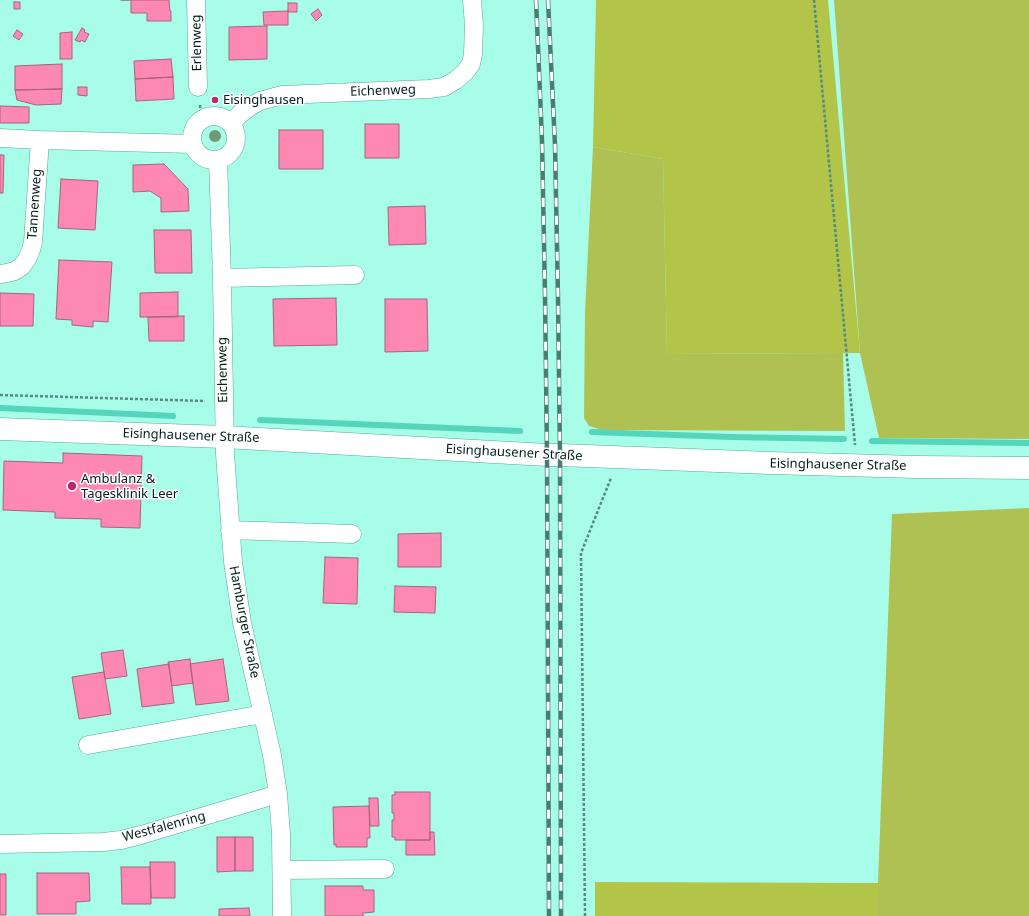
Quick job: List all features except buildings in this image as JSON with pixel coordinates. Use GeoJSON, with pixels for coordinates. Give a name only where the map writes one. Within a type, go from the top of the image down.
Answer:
{"type":"FeatureCollection","features":[{"type":"Feature","properties":{"kind":"street","name":"Erlenweg"},"geometry":{"type":"LineString","coordinates":[[196,0],[198,87]]}},
{"type":"Feature","properties":{"kind":"street","name":"Eichenweg"},"geometry":{"type":"LineString","coordinates":[[231,124],[250,106],[260,101],[282,95],[444,87],[456,80],[471,64],[473,54],[474,25],[472,0]]}},
{"type":"Feature","properties":{"kind":"street"},"geometry":{"type":"LineString","coordinates":[[209,116],[218,116],[231,124],[236,136],[235,146],[226,156],[218,160],[208,159],[197,152],[192,138],[194,128],[201,120],[209,116]]}},
{"type":"Feature","properties":{"kind":"street"},"geometry":{"type":"LineString","coordinates":[[0,138],[193,144]]}},
{"type":"Feature","properties":{"kind":"street","name":"Tannenweg"},"geometry":{"type":"LineString","coordinates":[[0,274],[7,274],[22,266],[28,259],[31,250],[33,242],[40,140]]}},
{"type":"Feature","properties":{"kind":"street","name":"Eichenweg"},"geometry":{"type":"LineString","coordinates":[[218,160],[222,278],[224,437]]}},
{"type":"Feature","properties":{"kind":"street"},"geometry":{"type":"LineString","coordinates":[[222,278],[355,275]]}},
{"type":"Feature","properties":{"kind":"street","name":"Eisinghausener Straße"},"geometry":{"type":"LineString","coordinates":[[0,429],[224,437],[547,456],[856,465],[1029,468]]}},
{"type":"Feature","properties":{"kind":"street","name":"Hamburger Straße"},"geometry":{"type":"LineString","coordinates":[[224,437],[233,562],[242,623],[272,755],[278,794],[281,834],[282,916]]}},
{"type":"Feature","properties":{"kind":"street"},"geometry":{"type":"LineString","coordinates":[[230,530],[352,534]]}},
{"type":"Feature","properties":{"kind":"street"},"geometry":{"type":"LineString","coordinates":[[88,746],[263,714]]}},
{"type":"Feature","properties":{"kind":"street","name":"Westfalenring"},"geometry":{"type":"LineString","coordinates":[[0,844],[103,842],[121,840],[141,836],[278,794]]}},
{"type":"Feature","properties":{"kind":"street"},"geometry":{"type":"LineString","coordinates":[[282,870],[385,869]]}},
{"type":"Feature","properties":{"kind":"path"},"geometry":{"type":"LineString","coordinates":[[814,0],[856,465]]}},
{"type":"Feature","properties":{"kind":"path"},"geometry":{"type":"LineString","coordinates":[[0,395],[224,401]]}},
{"type":"Feature","properties":{"kind":"path"},"geometry":{"type":"LineString","coordinates":[[585,916],[581,553],[612,476]]}},
{"type":"Feature","properties":{"kind":"green space"},"geometry":{"type":"Polygon","coordinates":[[[596,0],[828,0],[860,353],[667,354],[663,159],[593,147],[596,0]]]}},
{"type":"Feature","properties":{"kind":"green space"},"geometry":{"type":"Polygon","coordinates":[[[834,0],[1029,0],[1029,439],[879,438],[860,353],[834,0]]]}},
{"type":"Feature","properties":{"kind":"green space"},"geometry":{"type":"Polygon","coordinates":[[[593,147],[663,159],[667,354],[843,353],[845,431],[602,430],[589,426],[584,418],[585,313],[593,147]]]}},
{"type":"Feature","properties":{"kind":"green space"},"geometry":{"type":"Polygon","coordinates":[[[1029,508],[1029,916],[878,916],[892,514],[1029,508]]]}},
{"type":"Feature","properties":{"kind":"green space"},"geometry":{"type":"Polygon","coordinates":[[[595,882],[878,883],[878,916],[595,916],[595,882]]]}},
{"type":"Feature","properties":{"kind":"waterway"},"geometry":{"type":"LineString","coordinates":[[0,408],[173,416]]}},
{"type":"Feature","properties":{"kind":"waterway"},"geometry":{"type":"LineString","coordinates":[[260,420],[520,431]]}},
{"type":"Feature","properties":{"kind":"waterway"},"geometry":{"type":"LineString","coordinates":[[592,432],[844,439]]}},
{"type":"Feature","properties":{"kind":"waterway"},"geometry":{"type":"LineString","coordinates":[[872,441],[1029,443]]}},
{"type":"Feature","properties":{"kind":"railway"},"geometry":{"type":"LineString","coordinates":[[536,0],[542,140],[545,295],[549,916]]}},
{"type":"Feature","properties":{"kind":"railway"},"geometry":{"type":"LineString","coordinates":[[548,0],[555,145],[558,298],[560,455],[561,916]]}},
{"type":"Feature","properties":{"kind":"place","name":"Eisinghausen"},"geometry":{"type":"Point","coordinates":[215,100]}},
{"type":"Feature","properties":{"kind":"place","name":"Ambulanz & Tagesklinik Leer"},"geometry":{"type":"Point","coordinates":[72,486]}}]}
